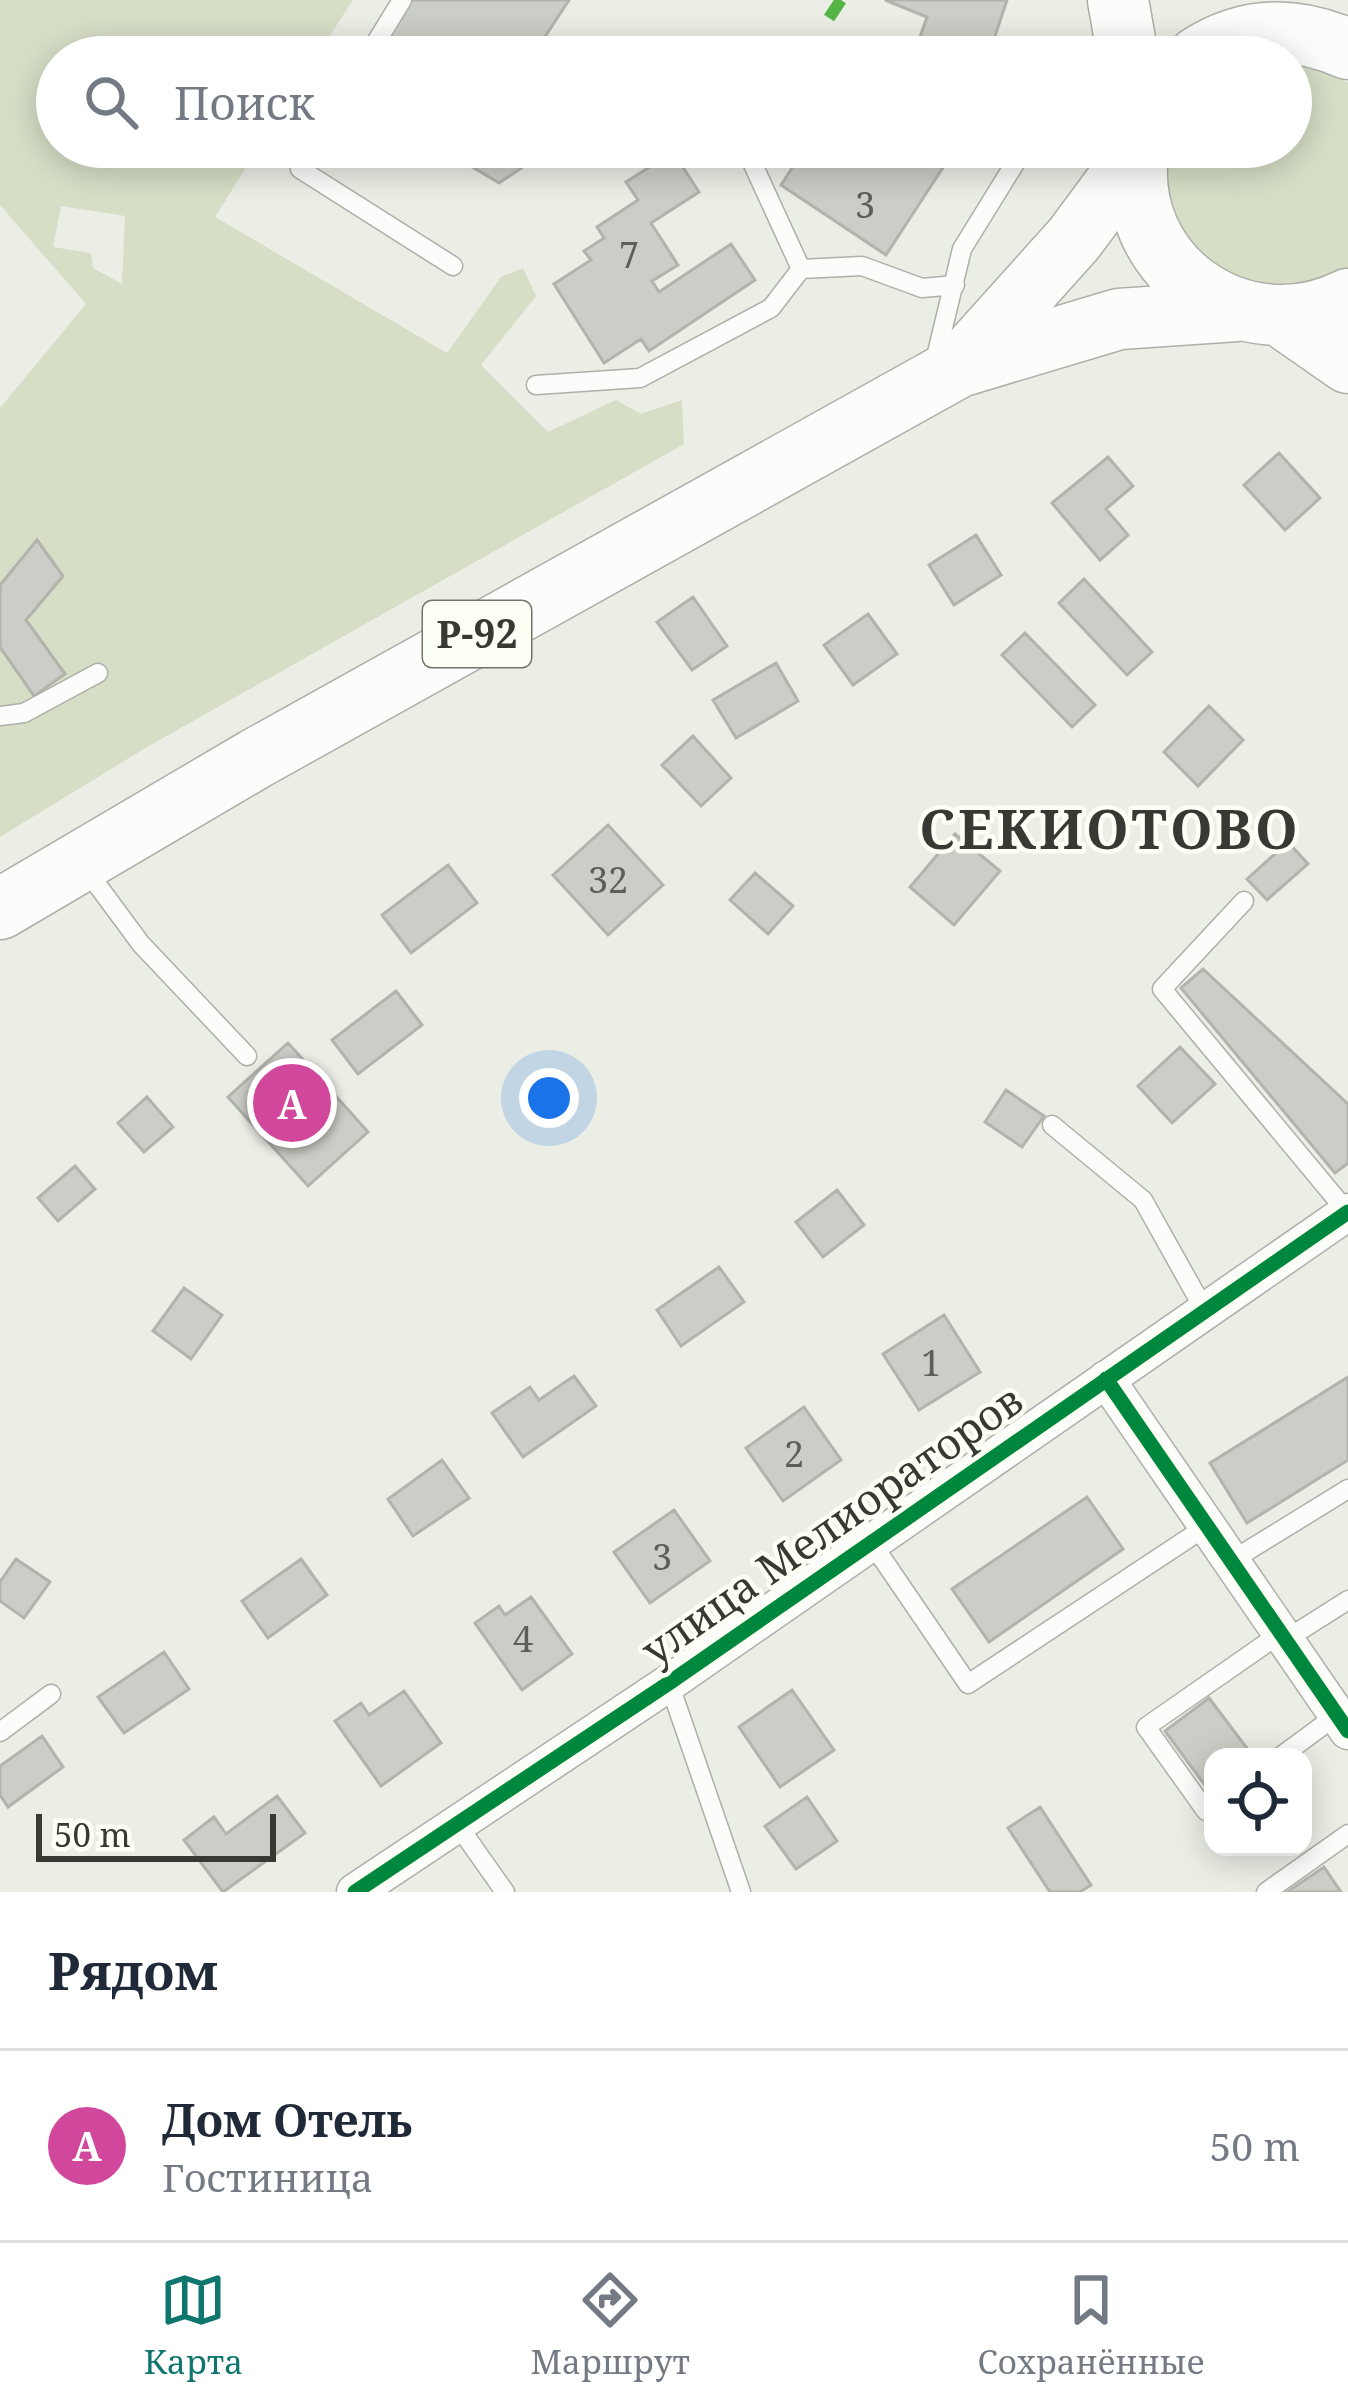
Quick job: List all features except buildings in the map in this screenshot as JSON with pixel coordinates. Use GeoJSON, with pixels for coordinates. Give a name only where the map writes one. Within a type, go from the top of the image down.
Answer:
{"type":"FeatureCollection","features":[{"type":"Feature","properties":{"kind":"main road"},"geometry":{"type":"LineString","coordinates":[[1261,16],[1348,49]]}},
{"type":"Feature","properties":{"kind":"main road","name":"Р-92"},"geometry":{"type":"LineString","coordinates":[[943,377],[1074,239],[1125,168]]}},
{"type":"Feature","properties":{"kind":"main road"},"geometry":{"type":"LineString","coordinates":[[1139,168],[1141,211],[1167,262],[1187,284],[1260,314],[1348,363]]}},
{"type":"Feature","properties":{"kind":"main road"},"geometry":{"type":"LineString","coordinates":[[1260,314],[1348,299]]}},
{"type":"Feature","properties":{"kind":"main road","name":"Р-92"},"geometry":{"type":"LineString","coordinates":[[0,909],[833,433],[943,377],[1119,319],[1260,314]]}},
{"type":"Feature","properties":{"kind":"street","name":"улица Мелиораторов"},"geometry":{"type":"LineString","coordinates":[[355,1892],[669,1682],[1348,1212]]}},
{"type":"Feature","properties":{"kind":"street"},"geometry":{"type":"LineString","coordinates":[[1106,1379],[1342,1724]]}},
{"type":"Feature","properties":{"kind":"lane"},"geometry":{"type":"LineString","coordinates":[[380,36],[402,0]]}},
{"type":"Feature","properties":{"kind":"lane"},"geometry":{"type":"LineString","coordinates":[[301,168],[453,266]]}},
{"type":"Feature","properties":{"kind":"lane"},"geometry":{"type":"LineString","coordinates":[[755,168],[801,269]]}},
{"type":"Feature","properties":{"kind":"lane"},"geometry":{"type":"LineString","coordinates":[[943,377],[962,249],[1012,168]]}},
{"type":"Feature","properties":{"kind":"lane"},"geometry":{"type":"LineString","coordinates":[[536,385],[640,378],[771,308],[801,269],[862,266],[922,288],[955,285]]}},
{"type":"Feature","properties":{"kind":"lane"},"geometry":{"type":"LineString","coordinates":[[0,716],[24,713],[98,674]]}},
{"type":"Feature","properties":{"kind":"lane"},"geometry":{"type":"LineString","coordinates":[[80,862],[141,944],[248,1056]]}},
{"type":"Feature","properties":{"kind":"lane"},"geometry":{"type":"LineString","coordinates":[[1244,901],[1162,989],[1348,1212]]}},
{"type":"Feature","properties":{"kind":"lane"},"geometry":{"type":"LineString","coordinates":[[1052,1125],[1143,1200],[1205,1311]]}},
{"type":"Feature","properties":{"kind":"lane"},"geometry":{"type":"LineString","coordinates":[[1232,1561],[1348,1489]]}},
{"type":"Feature","properties":{"kind":"lane"},"geometry":{"type":"LineString","coordinates":[[871,1542],[968,1684],[1207,1526]]}},
{"type":"Feature","properties":{"kind":"lane"},"geometry":{"type":"LineString","coordinates":[[1204,1810],[1146,1727],[1348,1600]]}},
{"type":"Feature","properties":{"kind":"lane"},"geometry":{"type":"LineString","coordinates":[[669,1682],[741,1892]]}},
{"type":"Feature","properties":{"kind":"lane"},"geometry":{"type":"LineString","coordinates":[[0,1732],[51,1694]]}},
{"type":"Feature","properties":{"kind":"lane"},"geometry":{"type":"LineString","coordinates":[[1297,1748],[1342,1724]]}},
{"type":"Feature","properties":{"kind":"lane"},"geometry":{"type":"LineString","coordinates":[[457,1824],[506,1892]]}},
{"type":"Feature","properties":{"kind":"lane"},"geometry":{"type":"LineString","coordinates":[[1266,1892],[1348,1834]]}},
{"type":"Feature","properties":{"kind":"green space"},"geometry":{"type":"Polygon","coordinates":[[[0,0],[353,0],[330,36],[36,36],[36,168],[246,168],[215,217],[447,353],[501,277],[523,268],[536,296],[481,365],[548,432],[616,400],[641,414],[682,400],[684,444],[147,747],[0,837],[0,408],[86,304],[0,205],[0,0]],[[61,206],[53,247],[91,253],[93,268],[122,284],[125,216],[61,206]]]}},
{"type":"Feature","properties":{"kind":"green space"},"geometry":{"type":"Polygon","coordinates":[[[1312,66],[1348,83],[1348,270],[1294,291],[1229,279],[1208,265],[1184,236],[1166,184],[1167,168],[1312,168],[1312,66]]]}},
{"type":"Feature","properties":{"kind":"marked path"},"geometry":{"type":"LineString","coordinates":[[829,18],[841,0]]}},
{"type":"Feature","properties":{"kind":"cycle path"},"geometry":{"type":"LineString","coordinates":[[355,1892],[669,1683],[1348,1212]]}},
{"type":"Feature","properties":{"kind":"cycle path"},"geometry":{"type":"LineString","coordinates":[[1106,1379],[1348,1731]]}},
{"type":"Feature","properties":{"kind":"place","name":"Дом Отель"},"geometry":{"type":"Point","coordinates":[292,1103]}},
{"type":"Feature","properties":{"kind":"district","name":"СЕКИОТОВО"},"geometry":{"type":"Point","coordinates":[1110,830]}}]}
